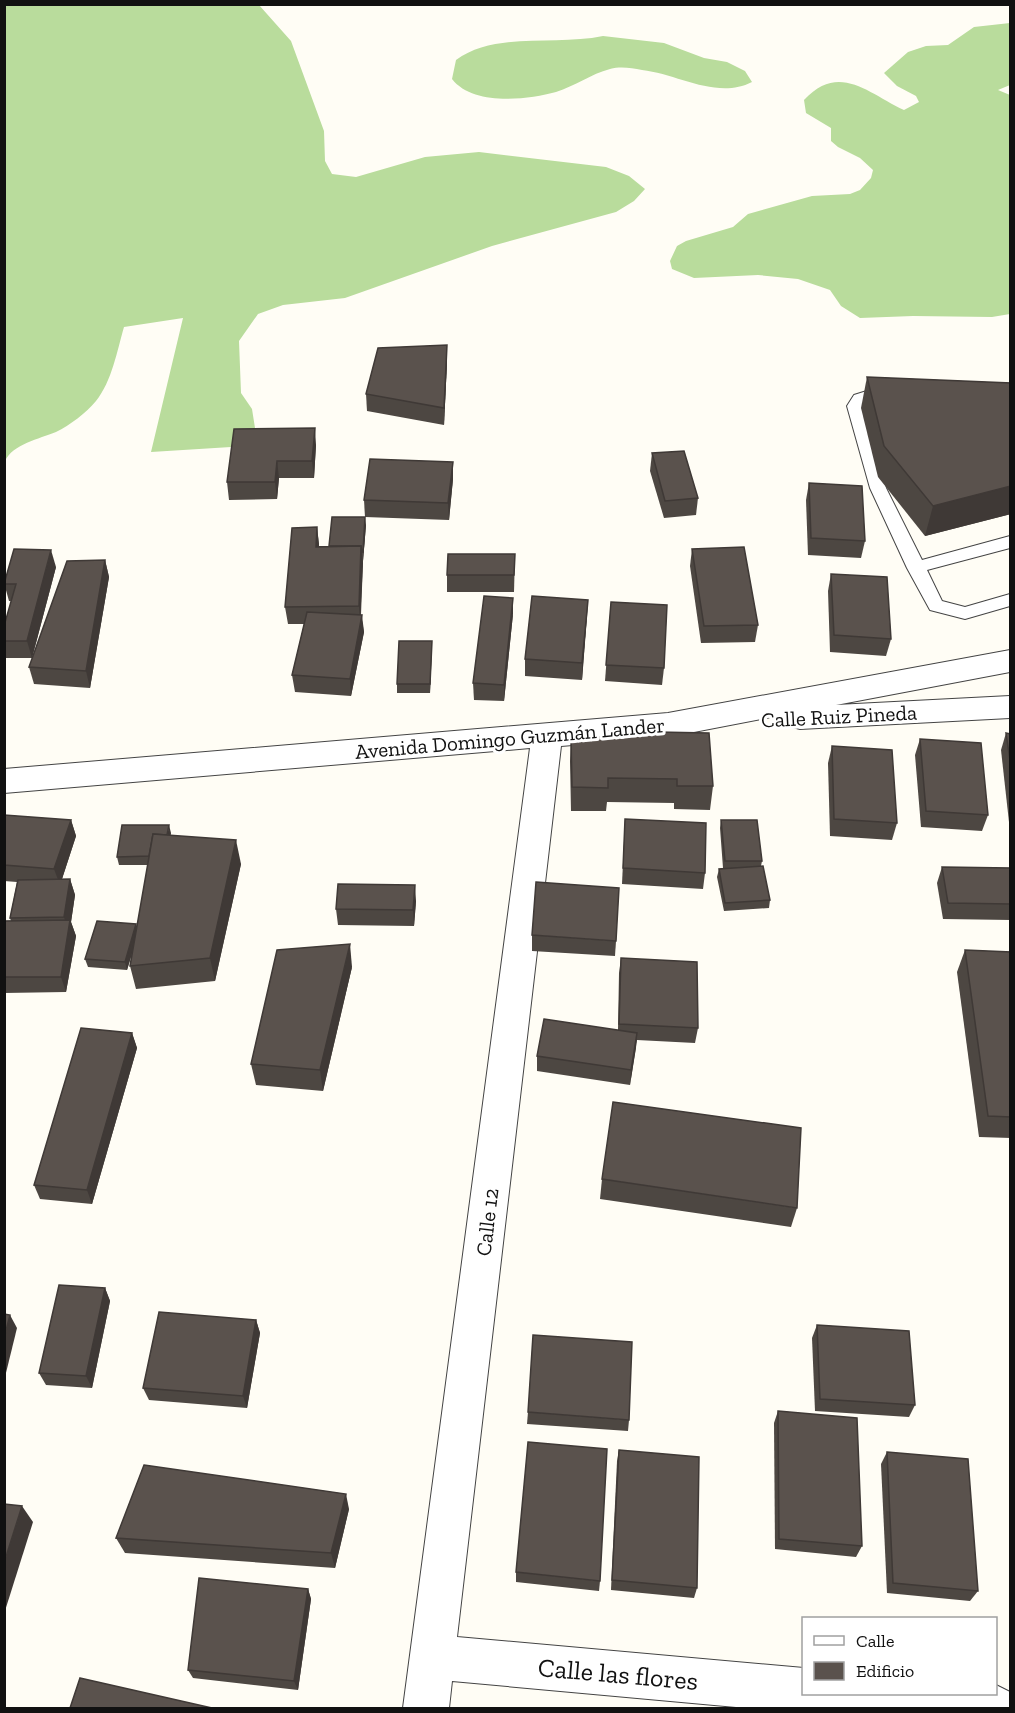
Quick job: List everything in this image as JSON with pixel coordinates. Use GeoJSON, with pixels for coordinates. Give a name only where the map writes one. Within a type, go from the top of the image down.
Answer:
{"type":"FeatureCollection","features":[{"type":"Feature","properties":{"kind":"street","name":"Avenida Domingo Guzmán Lander"},"geometry":{"type":"LineString","coordinates":[[4,781],[668,725],[1011,661]]}},
{"type":"Feature","properties":{"kind":"street","name":"Calle Ruiz Pineda"},"geometry":{"type":"LineString","coordinates":[[668,725],[1011,707]]}},
{"type":"Feature","properties":{"kind":"street","name":"Calle 12"},"geometry":{"type":"LineString","coordinates":[[426,1708],[547,735]]}},
{"type":"Feature","properties":{"kind":"street","name":"Calle las flores"},"geometry":{"type":"LineString","coordinates":[[432,1657],[802,1691]]}},
{"type":"Feature","properties":{"kind":"street"},"geometry":{"type":"LineString","coordinates":[[843,1695],[995,1708]]}},
{"type":"Feature","properties":{"kind":"lane"},"geometry":{"type":"LineString","coordinates":[[905,397],[870,395],[859,398],[855,406],[878,488],[915,568],[936,606],[950,612],[965,613],[1011,600]]}},
{"type":"Feature","properties":{"kind":"lane"},"geometry":{"type":"LineString","coordinates":[[915,568],[1011,542]]}},
{"type":"Feature","properties":{"kind":"green space"},"geometry":{"type":"Polygon","coordinates":[[[5,5],[259,5],[291,41],[324,131],[325,161],[332,174],[356,177],[425,157],[479,152],[606,167],[629,176],[645,189],[634,201],[616,212],[492,246],[345,298],[283,305],[258,314],[239,341],[241,393],[252,409],[255,428],[247,446],[151,452],[183,318],[124,327],[110,375],[96,401],[67,426],[20,446],[5,461],[5,5]]]}},
{"type":"Feature","properties":{"kind":"green space"},"geometry":{"type":"Polygon","coordinates":[[[1010,23],[1010,85],[998,90],[1010,95],[1010,314],[992,317],[860,318],[841,306],[830,290],[798,279],[758,275],[694,278],[672,269],[670,261],[677,246],[686,241],[733,227],[748,214],[812,196],[850,194],[860,190],[871,178],[873,170],[860,158],[831,141],[831,128],[806,113],[804,100],[817,89],[829,83],[854,84],[904,110],[919,102],[916,96],[897,86],[884,73],[908,52],[926,46],[948,45],[974,27],[1010,23]]]}},
{"type":"Feature","properties":{"kind":"green space"},"geometry":{"type":"Polygon","coordinates":[[[603,36],[664,43],[704,58],[727,62],[745,71],[752,82],[739,87],[711,87],[656,72],[618,68],[603,71],[556,92],[501,99],[473,94],[461,88],[452,79],[456,60],[489,45],[603,36]]]}},
{"type":"Feature","properties":{"kind":"building"},"geometry":{"type":"Polygon","coordinates":[[[447,345],[444,408],[366,394],[378,348],[447,345]]]}},
{"type":"Feature","properties":{"kind":"building"},"geometry":{"type":"Polygon","coordinates":[[[867,377],[1011,383],[1011,486],[933,506],[884,446],[867,377]]]}},
{"type":"Feature","properties":{"kind":"building"},"geometry":{"type":"Polygon","coordinates":[[[315,428],[312,461],[277,461],[275,482],[227,482],[234,429],[315,428]]]}},
{"type":"Feature","properties":{"kind":"building"},"geometry":{"type":"Polygon","coordinates":[[[684,451],[698,498],[665,501],[652,453],[684,451]]]}},
{"type":"Feature","properties":{"kind":"building"},"geometry":{"type":"Polygon","coordinates":[[[370,459],[453,462],[448,503],[364,500],[370,459]]]}},
{"type":"Feature","properties":{"kind":"building"},"geometry":{"type":"Polygon","coordinates":[[[809,483],[862,486],[865,541],[811,538],[809,483]]]}},
{"type":"Feature","properties":{"kind":"building"},"geometry":{"type":"Polygon","coordinates":[[[332,517],[365,517],[363,552],[361,546],[329,546],[332,517]]]}},
{"type":"Feature","properties":{"kind":"building"},"geometry":{"type":"Polygon","coordinates":[[[317,527],[316,547],[361,546],[359,606],[285,607],[292,528],[317,527]]]}},
{"type":"Feature","properties":{"kind":"building"},"geometry":{"type":"Polygon","coordinates":[[[744,547],[758,625],[704,626],[692,549],[744,547]]]}},
{"type":"Feature","properties":{"kind":"building"},"geometry":{"type":"Polygon","coordinates":[[[14,549],[51,550],[27,641],[4,641],[4,626],[16,584],[4,584],[14,549]]]}},
{"type":"Feature","properties":{"kind":"building"},"geometry":{"type":"Polygon","coordinates":[[[448,554],[515,554],[514,575],[447,575],[448,554]]]}},
{"type":"Feature","properties":{"kind":"building"},"geometry":{"type":"Polygon","coordinates":[[[105,560],[86,671],[29,667],[67,561],[105,560]]]}},
{"type":"Feature","properties":{"kind":"building"},"geometry":{"type":"Polygon","coordinates":[[[831,574],[887,577],[891,639],[834,635],[831,574]]]}},
{"type":"Feature","properties":{"kind":"building"},"geometry":{"type":"Polygon","coordinates":[[[484,596],[513,598],[504,685],[473,683],[484,596]]]}},
{"type":"Feature","properties":{"kind":"building"},"geometry":{"type":"Polygon","coordinates":[[[532,596],[588,600],[582,663],[525,659],[532,596]]]}},
{"type":"Feature","properties":{"kind":"building"},"geometry":{"type":"Polygon","coordinates":[[[611,602],[667,605],[664,668],[606,665],[611,602]]]}},
{"type":"Feature","properties":{"kind":"building"},"geometry":{"type":"Polygon","coordinates":[[[307,612],[362,615],[350,679],[292,675],[307,612]]]}},
{"type":"Feature","properties":{"kind":"building"},"geometry":{"type":"Polygon","coordinates":[[[399,641],[432,641],[430,684],[397,684],[399,641]]]}},
{"type":"Feature","properties":{"kind":"building"},"geometry":{"type":"Polygon","coordinates":[[[603,731],[709,733],[713,786],[677,786],[677,779],[608,778],[608,788],[572,787],[571,737],[603,737],[603,731]]]}},
{"type":"Feature","properties":{"kind":"building"},"geometry":{"type":"Polygon","coordinates":[[[1006,733],[1011,734],[1011,767],[1006,733]]]}},
{"type":"Feature","properties":{"kind":"building"},"geometry":{"type":"Polygon","coordinates":[[[920,739],[981,743],[988,815],[926,811],[920,739]]]}},
{"type":"Feature","properties":{"kind":"building"},"geometry":{"type":"Polygon","coordinates":[[[832,746],[892,750],[897,823],[834,819],[832,746]]]}},
{"type":"Feature","properties":{"kind":"building"},"geometry":{"type":"Polygon","coordinates":[[[4,815],[71,820],[54,869],[4,865],[4,815]]]}},
{"type":"Feature","properties":{"kind":"building"},"geometry":{"type":"Polygon","coordinates":[[[625,819],[706,823],[705,873],[623,868],[625,819]]]}},
{"type":"Feature","properties":{"kind":"building"},"geometry":{"type":"Polygon","coordinates":[[[721,820],[757,820],[762,861],[725,861],[721,820]]]}},
{"type":"Feature","properties":{"kind":"building"},"geometry":{"type":"Polygon","coordinates":[[[122,825],[169,825],[167,835],[153,834],[149,856],[117,857],[122,825]]]}},
{"type":"Feature","properties":{"kind":"building"},"geometry":{"type":"Polygon","coordinates":[[[153,834],[236,840],[210,958],[130,966],[153,834]]]}},
{"type":"Feature","properties":{"kind":"building"},"geometry":{"type":"Polygon","coordinates":[[[763,866],[770,900],[725,903],[719,869],[763,866]]]}},
{"type":"Feature","properties":{"kind":"building"},"geometry":{"type":"Polygon","coordinates":[[[942,867],[1011,868],[1011,904],[948,903],[942,867]]]}},
{"type":"Feature","properties":{"kind":"building"},"geometry":{"type":"Polygon","coordinates":[[[70,879],[64,917],[10,918],[18,880],[70,879]]]}},
{"type":"Feature","properties":{"kind":"building"},"geometry":{"type":"Polygon","coordinates":[[[536,882],[619,888],[616,941],[532,935],[536,882]]]}},
{"type":"Feature","properties":{"kind":"building"},"geometry":{"type":"Polygon","coordinates":[[[338,884],[415,885],[413,910],[336,909],[338,884]]]}},
{"type":"Feature","properties":{"kind":"building"},"geometry":{"type":"Polygon","coordinates":[[[70,920],[61,977],[4,977],[4,921],[70,920]]]}},
{"type":"Feature","properties":{"kind":"building"},"geometry":{"type":"Polygon","coordinates":[[[97,921],[136,924],[125,962],[85,959],[97,921]]]}},
{"type":"Feature","properties":{"kind":"building"},"geometry":{"type":"Polygon","coordinates":[[[350,944],[320,1070],[251,1064],[277,950],[350,944]]]}},
{"type":"Feature","properties":{"kind":"building"},"geometry":{"type":"Polygon","coordinates":[[[965,950],[1011,952],[1011,1117],[988,1116],[965,950]]]}},
{"type":"Feature","properties":{"kind":"building"},"geometry":{"type":"Polygon","coordinates":[[[621,958],[697,962],[698,1028],[619,1024],[621,958]]]}},
{"type":"Feature","properties":{"kind":"building"},"geometry":{"type":"Polygon","coordinates":[[[544,1019],[637,1033],[631,1070],[537,1056],[544,1019]]]}},
{"type":"Feature","properties":{"kind":"building"},"geometry":{"type":"Polygon","coordinates":[[[81,1028],[132,1033],[87,1190],[34,1185],[81,1028]]]}},
{"type":"Feature","properties":{"kind":"building"},"geometry":{"type":"Polygon","coordinates":[[[613,1102],[801,1128],[797,1208],[602,1179],[613,1102]]]}},
{"type":"Feature","properties":{"kind":"building"},"geometry":{"type":"Polygon","coordinates":[[[59,1285],[105,1288],[86,1376],[39,1373],[59,1285]]]}},
{"type":"Feature","properties":{"kind":"building"},"geometry":{"type":"Polygon","coordinates":[[[159,1312],[256,1320],[243,1396],[143,1388],[159,1312]]]}},
{"type":"Feature","properties":{"kind":"building"},"geometry":{"type":"Polygon","coordinates":[[[4,1314],[10,1315],[4,1338],[4,1314]]]}},
{"type":"Feature","properties":{"kind":"building"},"geometry":{"type":"Polygon","coordinates":[[[817,1325],[909,1331],[915,1405],[820,1399],[817,1325]]]}},
{"type":"Feature","properties":{"kind":"building"},"geometry":{"type":"Polygon","coordinates":[[[533,1335],[632,1342],[629,1420],[528,1412],[533,1335]]]}},
{"type":"Feature","properties":{"kind":"building"},"geometry":{"type":"Polygon","coordinates":[[[778,1411],[857,1418],[862,1546],[779,1539],[778,1411]]]}},
{"type":"Feature","properties":{"kind":"building"},"geometry":{"type":"Polygon","coordinates":[[[528,1442],[607,1449],[600,1581],[516,1572],[528,1442]]]}},
{"type":"Feature","properties":{"kind":"building"},"geometry":{"type":"Polygon","coordinates":[[[619,1450],[699,1457],[697,1588],[612,1580],[619,1450]]]}},
{"type":"Feature","properties":{"kind":"building"},"geometry":{"type":"Polygon","coordinates":[[[887,1452],[968,1459],[978,1591],[893,1583],[887,1452]]]}},
{"type":"Feature","properties":{"kind":"building"},"geometry":{"type":"Polygon","coordinates":[[[144,1465],[346,1494],[331,1553],[116,1538],[144,1465]]]}},
{"type":"Feature","properties":{"kind":"building"},"geometry":{"type":"Polygon","coordinates":[[[4,1504],[22,1506],[4,1563],[4,1504]]]}},
{"type":"Feature","properties":{"kind":"building"},"geometry":{"type":"Polygon","coordinates":[[[199,1578],[308,1589],[294,1681],[188,1670],[199,1578]]]}},
{"type":"Feature","properties":{"kind":"building"},"geometry":{"type":"Polygon","coordinates":[[[80,1678],[212,1708],[70,1708],[80,1678]]]}}]}
